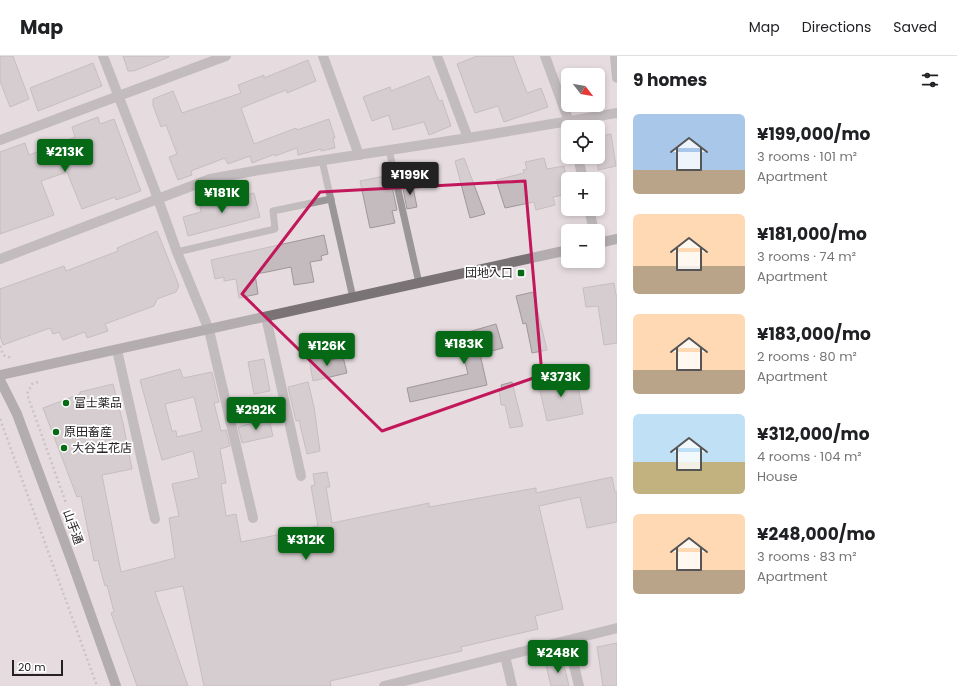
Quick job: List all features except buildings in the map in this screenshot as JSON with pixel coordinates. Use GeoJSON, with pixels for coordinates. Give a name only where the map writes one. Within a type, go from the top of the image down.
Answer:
{"type":"FeatureCollection","features":[{"type":"Feature","properties":{"kind":"street"},"geometry":{"type":"LineString","coordinates":[[103,56],[158,198],[177,252],[209,330],[253,518]]}},
{"type":"Feature","properties":{"kind":"street"},"geometry":{"type":"LineString","coordinates":[[0,140],[226,56]]}},
{"type":"Feature","properties":{"kind":"street"},"geometry":{"type":"LineString","coordinates":[[323,56],[359,155]]}},
{"type":"Feature","properties":{"kind":"street"},"geometry":{"type":"LineString","coordinates":[[437,56],[468,138]]}},
{"type":"Feature","properties":{"kind":"street"},"geometry":{"type":"LineString","coordinates":[[546,56],[569,120]]}},
{"type":"Feature","properties":{"kind":"street"},"geometry":{"type":"LineString","coordinates":[[615,56],[617,78]]}},
{"type":"Feature","properties":{"kind":"street"},"geometry":{"type":"LineString","coordinates":[[587,120],[617,113]]}},
{"type":"Feature","properties":{"kind":"street"},"geometry":{"type":"LineString","coordinates":[[0,259],[210,179],[322,160],[561,125]]}},
{"type":"Feature","properties":{"kind":"street"},"geometry":{"type":"LineString","coordinates":[[605,242],[617,239]]}},
{"type":"Feature","properties":{"kind":"street"},"geometry":{"type":"LineString","coordinates":[[0,375],[561,252]]}},
{"type":"Feature","properties":{"kind":"street"},"geometry":{"type":"LineString","coordinates":[[266,317],[301,476]]}},
{"type":"Feature","properties":{"kind":"street"},"geometry":{"type":"LineString","coordinates":[[117,350],[155,519]]}},
{"type":"Feature","properties":{"kind":"street","name":"山手通"},"geometry":{"type":"LineString","coordinates":[[0,380],[20,422],[116,686]]}},
{"type":"Feature","properties":{"kind":"street"},"geometry":{"type":"LineString","coordinates":[[384,686],[407,683],[505,656],[617,628]]}},
{"type":"Feature","properties":{"kind":"street"},"geometry":{"type":"LineString","coordinates":[[568,641],[579,686]]}},
{"type":"Feature","properties":{"kind":"street"},"geometry":{"type":"LineString","coordinates":[[505,656],[512,686]]}},
{"type":"Feature","properties":{"kind":"lane"},"geometry":{"type":"LineString","coordinates":[[389,150],[419,283]]}},
{"type":"Feature","properties":{"kind":"lane"},"geometry":{"type":"LineString","coordinates":[[322,160],[353,298]]}},
{"type":"Feature","properties":{"kind":"lane"},"geometry":{"type":"LineString","coordinates":[[177,252],[275,229],[273,211],[331,199]]}},
{"type":"Feature","properties":{"kind":"path"},"geometry":{"type":"LineString","coordinates":[[0,346],[4,355],[12,358]]}},
{"type":"Feature","properties":{"kind":"path"},"geometry":{"type":"LineString","coordinates":[[32,406],[27,394],[32,384],[39,382]]}},
{"type":"Feature","properties":{"kind":"path"},"geometry":{"type":"LineString","coordinates":[[0,419],[96,686]]}},
{"type":"Feature","properties":{"kind":"highlighted area"},"geometry":{"type":"Polygon","coordinates":[[[525,181],[542,375],[382,431],[242,294],[320,192],[525,181]]]}},
{"type":"Feature","properties":{"kind":"place","name":"団地入口"},"geometry":{"type":"Point","coordinates":[521,273]}},
{"type":"Feature","properties":{"kind":"place","name":"富士薬品"},"geometry":{"type":"Point","coordinates":[66,403]}},
{"type":"Feature","properties":{"kind":"place","name":"原田畜産"},"geometry":{"type":"Point","coordinates":[56,432]}},
{"type":"Feature","properties":{"kind":"place","name":"大谷生花店"},"geometry":{"type":"Point","coordinates":[64,448]}}]}
